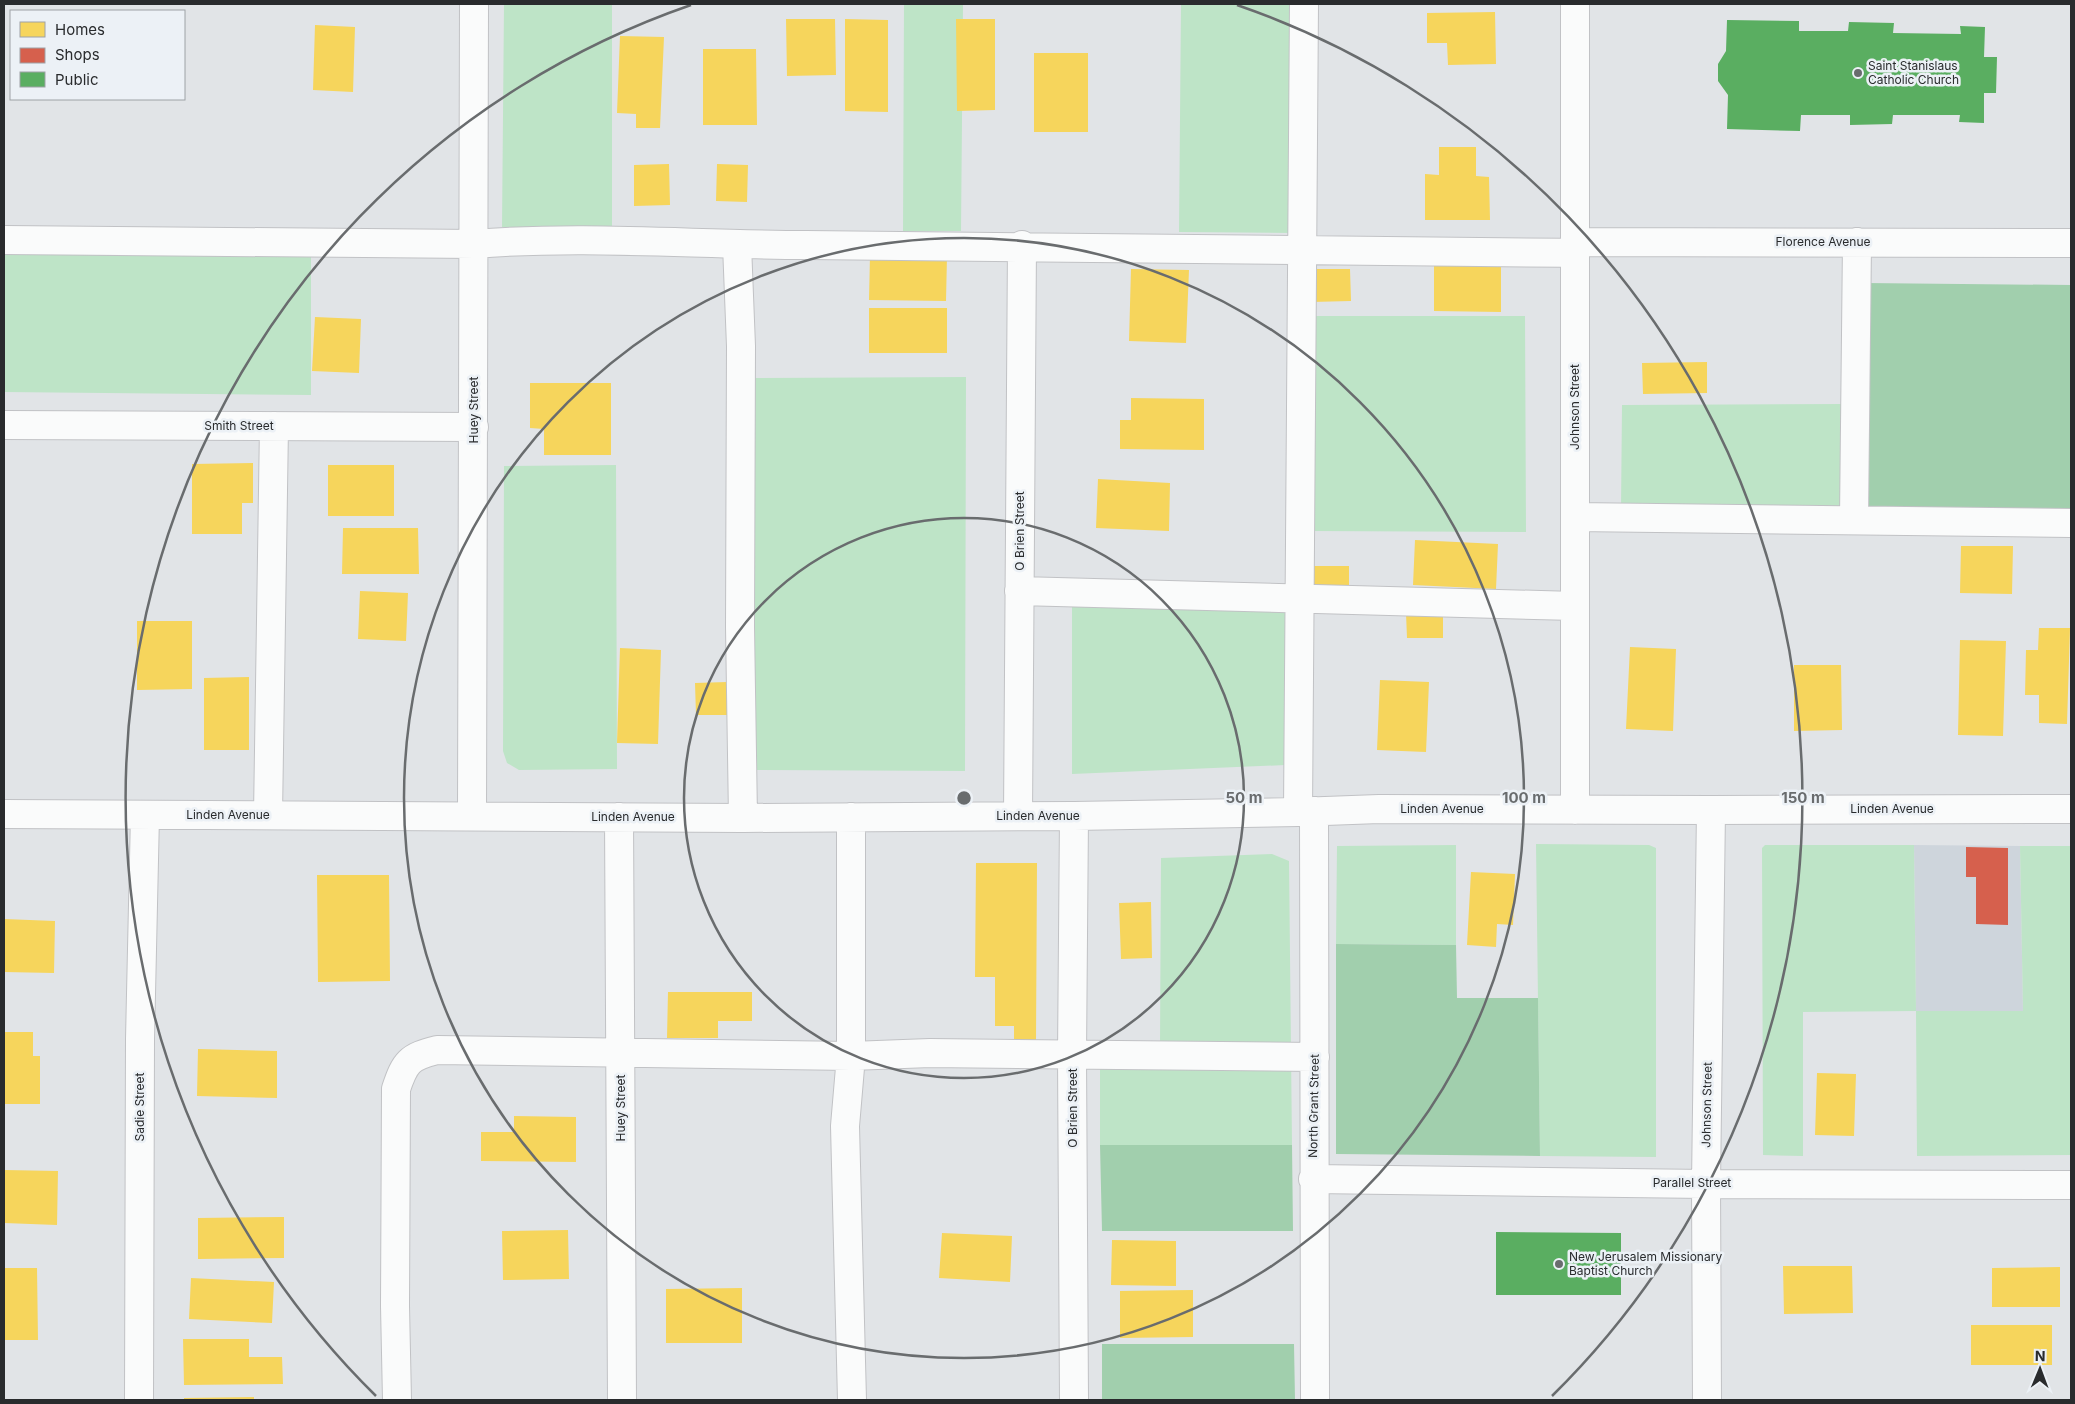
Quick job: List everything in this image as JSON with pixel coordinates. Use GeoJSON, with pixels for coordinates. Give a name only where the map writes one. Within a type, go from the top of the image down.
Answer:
{"type":"FeatureCollection","features":[{"type":"Feature","properties":{"kind":"street","name":"Huey Street"},"geometry":{"type":"LineString","coordinates":[[472,816],[475,244],[474,4]]}},
{"type":"Feature","properties":{"kind":"street","name":"North Grant Street"},"geometry":{"type":"LineString","coordinates":[[1304,4],[1300,600],[1315,1057],[1313,1179],[1315,1400]]}},
{"type":"Feature","properties":{"kind":"street","name":"Johnson Street"},"geometry":{"type":"LineString","coordinates":[[1575,4],[1575,810]]}},
{"type":"Feature","properties":{"kind":"street","name":"Florence Avenue"},"geometry":{"type":"LineString","coordinates":[[4,240],[475,244],[585,241],[737,245],[1022,245],[1302,249],[1575,248],[1857,242],[2071,243]]}},
{"type":"Feature","properties":{"kind":"street"},"geometry":{"type":"LineString","coordinates":[[1854,519],[1857,242]]}},
{"type":"Feature","properties":{"kind":"street"},"geometry":{"type":"LineString","coordinates":[[737,245],[741,346],[740,627],[743,818]]}},
{"type":"Feature","properties":{"kind":"street","name":"O Brien Street"},"geometry":{"type":"LineString","coordinates":[[1018,816],[1022,245]]}},
{"type":"Feature","properties":{"kind":"street","name":"Smith Street"},"geometry":{"type":"LineString","coordinates":[[4,425],[474,427]]}},
{"type":"Feature","properties":{"kind":"street"},"geometry":{"type":"LineString","coordinates":[[268,815],[274,426]]}},
{"type":"Feature","properties":{"kind":"street"},"geometry":{"type":"LineString","coordinates":[[1575,517],[2071,523]]}},
{"type":"Feature","properties":{"kind":"street"},"geometry":{"type":"LineString","coordinates":[[1019,590],[1300,600],[1575,606]]}},
{"type":"Feature","properties":{"kind":"street","name":"Linden Avenue"},"geometry":{"type":"LineString","coordinates":[[4,814],[743,818],[1074,816],[1379,809],[2071,808]]}},
{"type":"Feature","properties":{"kind":"street","name":"Johnson Street"},"geometry":{"type":"LineString","coordinates":[[1707,1400],[1706,1184],[1711,810]]}},
{"type":"Feature","properties":{"kind":"street","name":"Sadie Street"},"geometry":{"type":"LineString","coordinates":[[139,1400],[140,1039],[145,815]]}},
{"type":"Feature","properties":{"kind":"street","name":"O Brien Street"},"geometry":{"type":"LineString","coordinates":[[1074,816],[1072,1056],[1074,1400]]}},
{"type":"Feature","properties":{"kind":"street","name":"Huey Street"},"geometry":{"type":"LineString","coordinates":[[619,817],[622,1400]]}},
{"type":"Feature","properties":{"kind":"street"},"geometry":{"type":"LineString","coordinates":[[851,817],[850,1056],[845,1126],[852,1400]]}},
{"type":"Feature","properties":{"kind":"street"},"geometry":{"type":"LineString","coordinates":[[396,1400],[396,1089],[402,1069],[418,1055],[437,1050],[850,1056],[930,1053],[1072,1056],[1315,1057]]}},
{"type":"Feature","properties":{"kind":"street","name":"Parallel Street"},"geometry":{"type":"LineString","coordinates":[[1313,1179],[1706,1184],[2071,1185]]}},
{"type":"Feature","properties":{"kind":"shaded area"},"geometry":{"type":"Polygon","coordinates":[[[1914,845],[2020,846],[2023,1011],[1916,1011],[1914,845]]]}},
{"type":"Feature","properties":{"kind":"green space"},"geometry":{"type":"Polygon","coordinates":[[[504,4],[612,4],[612,228],[502,227],[504,4]]]}},
{"type":"Feature","properties":{"kind":"green space"},"geometry":{"type":"Polygon","coordinates":[[[904,4],[963,5],[961,231],[903,231],[904,4]]]}},
{"type":"Feature","properties":{"kind":"green space"},"geometry":{"type":"Polygon","coordinates":[[[1181,4],[1294,5],[1293,233],[1179,232],[1181,4]]]}},
{"type":"Feature","properties":{"kind":"green space"},"geometry":{"type":"Polygon","coordinates":[[[4,248],[311,251],[311,395],[4,392],[4,248]]]}},
{"type":"Feature","properties":{"kind":"green space"},"geometry":{"type":"Polygon","coordinates":[[[1864,283],[2071,285],[2071,513],[1863,511],[1864,283]]]}},
{"type":"Feature","properties":{"kind":"green space"},"geometry":{"type":"Polygon","coordinates":[[[1308,316],[1525,316],[1526,532],[1310,531],[1308,316]]]}},
{"type":"Feature","properties":{"kind":"green space"},"geometry":{"type":"Polygon","coordinates":[[[966,377],[965,771],[749,770],[747,378],[966,377]]]}},
{"type":"Feature","properties":{"kind":"green space"},"geometry":{"type":"Polygon","coordinates":[[[1844,404],[1845,510],[1621,508],[1622,405],[1844,404]]]}},
{"type":"Feature","properties":{"kind":"green space"},"geometry":{"type":"Polygon","coordinates":[[[616,465],[617,769],[519,770],[507,763],[503,751],[504,466],[616,465]]]}},
{"type":"Feature","properties":{"kind":"green space"},"geometry":{"type":"Polygon","coordinates":[[[1072,600],[1287,609],[1285,765],[1072,774],[1072,600]]]}},
{"type":"Feature","properties":{"kind":"green space"},"geometry":{"type":"Polygon","coordinates":[[[1536,844],[1649,845],[1656,848],[1656,1157],[1540,1156],[1536,844]]]}},
{"type":"Feature","properties":{"kind":"green space"},"geometry":{"type":"Polygon","coordinates":[[[1456,845],[1456,945],[1336,944],[1337,846],[1456,845]]]}},
{"type":"Feature","properties":{"kind":"green space"},"geometry":{"type":"Polygon","coordinates":[[[1765,845],[1914,845],[1916,1011],[1803,1012],[1803,1156],[1763,1155],[1762,848],[1765,845]]]}},
{"type":"Feature","properties":{"kind":"green space"},"geometry":{"type":"Polygon","coordinates":[[[2020,846],[2071,846],[2071,1155],[1917,1156],[1916,1011],[2023,1011],[2020,846]]]}},
{"type":"Feature","properties":{"kind":"green space"},"geometry":{"type":"Polygon","coordinates":[[[1272,854],[1289,861],[1292,1145],[1100,1145],[1100,1063],[1160,1047],[1161,858],[1272,854]]]}},
{"type":"Feature","properties":{"kind":"green space"},"geometry":{"type":"Polygon","coordinates":[[[1336,944],[1456,945],[1457,998],[1538,998],[1540,1156],[1336,1154],[1336,944]]]}},
{"type":"Feature","properties":{"kind":"green space"},"geometry":{"type":"Polygon","coordinates":[[[1100,1145],[1292,1145],[1293,1231],[1102,1231],[1100,1145]]]}},
{"type":"Feature","properties":{"kind":"green space"},"geometry":{"type":"Polygon","coordinates":[[[1102,1344],[1294,1344],[1295,1400],[1102,1400],[1102,1344]]]}},
{"type":"Feature","properties":{"kind":"building: Homes"},"geometry":{"type":"Polygon","coordinates":[[[1495,12],[1496,64],[1448,65],[1447,43],[1427,43],[1427,13],[1495,12]]]}},
{"type":"Feature","properties":{"kind":"building: Homes"},"geometry":{"type":"Polygon","coordinates":[[[786,19],[835,19],[836,75],[787,76],[786,19]]]}},
{"type":"Feature","properties":{"kind":"building: Homes"},"geometry":{"type":"Polygon","coordinates":[[[845,19],[888,20],[888,112],[845,111],[845,19]]]}},
{"type":"Feature","properties":{"kind":"building: Homes"},"geometry":{"type":"Polygon","coordinates":[[[956,19],[995,19],[995,110],[957,111],[956,19]]]}},
{"type":"Feature","properties":{"kind":"building: Homes"},"geometry":{"type":"Polygon","coordinates":[[[315,25],[355,27],[353,92],[313,90],[315,25]]]}},
{"type":"Feature","properties":{"kind":"building: Homes"},"geometry":{"type":"Polygon","coordinates":[[[620,36],[664,37],[660,128],[636,128],[636,114],[617,113],[620,36]]]}},
{"type":"Feature","properties":{"kind":"building: Homes"},"geometry":{"type":"Polygon","coordinates":[[[703,49],[756,49],[757,125],[703,125],[703,49]]]}},
{"type":"Feature","properties":{"kind":"building: Homes"},"geometry":{"type":"Polygon","coordinates":[[[1034,53],[1088,53],[1088,132],[1034,132],[1034,53]]]}},
{"type":"Feature","properties":{"kind":"building: Homes"},"geometry":{"type":"Polygon","coordinates":[[[1439,147],[1476,147],[1476,176],[1489,177],[1490,220],[1425,220],[1425,174],[1439,175],[1439,147]]]}},
{"type":"Feature","properties":{"kind":"building: Homes"},"geometry":{"type":"Polygon","coordinates":[[[669,164],[670,205],[634,206],[634,165],[669,164]]]}},
{"type":"Feature","properties":{"kind":"building: Homes"},"geometry":{"type":"Polygon","coordinates":[[[717,164],[748,165],[747,202],[716,201],[717,164]]]}},
{"type":"Feature","properties":{"kind":"building: Homes"},"geometry":{"type":"Polygon","coordinates":[[[870,255],[947,256],[946,301],[869,300],[870,255]]]}},
{"type":"Feature","properties":{"kind":"building: Homes"},"geometry":{"type":"Polygon","coordinates":[[[1434,257],[1501,257],[1501,312],[1434,311],[1434,257]]]}},
{"type":"Feature","properties":{"kind":"building: Homes"},"geometry":{"type":"Polygon","coordinates":[[[1131,269],[1189,270],[1186,343],[1129,341],[1131,269]]]}},
{"type":"Feature","properties":{"kind":"building: Homes"},"geometry":{"type":"Polygon","coordinates":[[[1310,269],[1350,269],[1351,301],[1311,302],[1310,269]]]}},
{"type":"Feature","properties":{"kind":"building: Homes"},"geometry":{"type":"Polygon","coordinates":[[[869,308],[947,308],[947,353],[869,353],[869,308]]]}},
{"type":"Feature","properties":{"kind":"building: Homes"},"geometry":{"type":"Polygon","coordinates":[[[315,317],[361,319],[359,373],[312,371],[315,317]]]}},
{"type":"Feature","properties":{"kind":"building: Homes"},"geometry":{"type":"Polygon","coordinates":[[[1707,362],[1707,393],[1643,394],[1642,363],[1707,362]]]}},
{"type":"Feature","properties":{"kind":"building: Homes"},"geometry":{"type":"Polygon","coordinates":[[[530,383],[611,383],[611,455],[544,455],[544,429],[530,428],[530,383]]]}},
{"type":"Feature","properties":{"kind":"building: Homes"},"geometry":{"type":"Polygon","coordinates":[[[1131,398],[1204,399],[1204,450],[1120,449],[1120,420],[1131,420],[1131,398]]]}},
{"type":"Feature","properties":{"kind":"building: Homes"},"geometry":{"type":"Polygon","coordinates":[[[253,463],[253,503],[242,503],[242,534],[192,534],[192,464],[253,463]]]}},
{"type":"Feature","properties":{"kind":"building: Homes"},"geometry":{"type":"Polygon","coordinates":[[[328,465],[394,465],[394,516],[328,516],[328,465]]]}},
{"type":"Feature","properties":{"kind":"building: Homes"},"geometry":{"type":"Polygon","coordinates":[[[1098,479],[1170,483],[1169,531],[1096,528],[1098,479]]]}},
{"type":"Feature","properties":{"kind":"building: Homes"},"geometry":{"type":"Polygon","coordinates":[[[343,528],[418,528],[419,574],[342,574],[343,528]]]}},
{"type":"Feature","properties":{"kind":"building: Homes"},"geometry":{"type":"Polygon","coordinates":[[[1415,540],[1498,544],[1496,589],[1413,585],[1415,540]]]}},
{"type":"Feature","properties":{"kind":"building: Homes"},"geometry":{"type":"Polygon","coordinates":[[[1961,546],[2013,546],[2012,594],[1960,593],[1961,546]]]}},
{"type":"Feature","properties":{"kind":"building: Homes"},"geometry":{"type":"Polygon","coordinates":[[[1313,566],[1349,566],[1349,593],[1312,593],[1313,566]]]}},
{"type":"Feature","properties":{"kind":"building: Homes"},"geometry":{"type":"Polygon","coordinates":[[[360,591],[408,593],[406,641],[358,639],[360,591]]]}},
{"type":"Feature","properties":{"kind":"building: Homes"},"geometry":{"type":"Polygon","coordinates":[[[1406,613],[1443,613],[1443,638],[1407,638],[1406,613]]]}},
{"type":"Feature","properties":{"kind":"building: Homes"},"geometry":{"type":"Polygon","coordinates":[[[137,621],[192,621],[192,689],[137,690],[137,621]]]}},
{"type":"Feature","properties":{"kind":"building: Homes"},"geometry":{"type":"Polygon","coordinates":[[[2039,628],[2070,628],[2067,724],[2039,723],[2039,695],[2025,695],[2026,650],[2038,650],[2039,628]]]}},
{"type":"Feature","properties":{"kind":"building: Homes"},"geometry":{"type":"Polygon","coordinates":[[[1960,640],[2006,641],[2003,736],[1958,735],[1960,640]]]}},
{"type":"Feature","properties":{"kind":"building: Homes"},"geometry":{"type":"Polygon","coordinates":[[[1630,647],[1676,649],[1673,731],[1626,729],[1630,647]]]}},
{"type":"Feature","properties":{"kind":"building: Homes"},"geometry":{"type":"Polygon","coordinates":[[[620,648],[661,650],[658,744],[617,743],[620,648]]]}},
{"type":"Feature","properties":{"kind":"building: Homes"},"geometry":{"type":"Polygon","coordinates":[[[1794,665],[1841,665],[1842,730],[1794,731],[1794,665]]]}},
{"type":"Feature","properties":{"kind":"building: Homes"},"geometry":{"type":"Polygon","coordinates":[[[249,677],[249,750],[204,750],[204,678],[249,677]]]}},
{"type":"Feature","properties":{"kind":"building: Homes"},"geometry":{"type":"Polygon","coordinates":[[[1380,680],[1429,682],[1426,752],[1377,750],[1380,680]]]}},
{"type":"Feature","properties":{"kind":"building: Homes"},"geometry":{"type":"Polygon","coordinates":[[[727,682],[727,715],[696,715],[695,683],[727,682]]]}},
{"type":"Feature","properties":{"kind":"building: Homes"},"geometry":{"type":"Polygon","coordinates":[[[976,863],[1037,863],[1036,1042],[1014,1042],[1014,1026],[995,1026],[995,977],[975,977],[976,863]]]}},
{"type":"Feature","properties":{"kind":"building: Homes"},"geometry":{"type":"Polygon","coordinates":[[[1471,872],[1515,874],[1513,925],[1497,924],[1496,947],[1467,945],[1471,872]]]}},
{"type":"Feature","properties":{"kind":"building: Homes"},"geometry":{"type":"Polygon","coordinates":[[[317,875],[389,875],[390,981],[318,982],[317,875]]]}},
{"type":"Feature","properties":{"kind":"building: Homes"},"geometry":{"type":"Polygon","coordinates":[[[1151,902],[1152,958],[1121,959],[1119,903],[1151,902]]]}},
{"type":"Feature","properties":{"kind":"building: Homes"},"geometry":{"type":"Polygon","coordinates":[[[4,919],[55,921],[54,973],[4,972],[4,919]]]}},
{"type":"Feature","properties":{"kind":"building: Homes"},"geometry":{"type":"Polygon","coordinates":[[[668,992],[752,992],[752,1021],[718,1021],[718,1038],[667,1038],[668,992]]]}},
{"type":"Feature","properties":{"kind":"building: Homes"},"geometry":{"type":"Polygon","coordinates":[[[4,1032],[33,1032],[33,1056],[40,1056],[40,1104],[4,1104],[4,1032]]]}},
{"type":"Feature","properties":{"kind":"building: Homes"},"geometry":{"type":"Polygon","coordinates":[[[198,1049],[277,1051],[277,1098],[197,1096],[198,1049]]]}},
{"type":"Feature","properties":{"kind":"building: Homes"},"geometry":{"type":"Polygon","coordinates":[[[1817,1073],[1856,1074],[1854,1136],[1815,1135],[1817,1073]]]}},
{"type":"Feature","properties":{"kind":"building: Homes"},"geometry":{"type":"Polygon","coordinates":[[[514,1116],[576,1117],[576,1162],[481,1161],[481,1132],[514,1132],[514,1116]]]}},
{"type":"Feature","properties":{"kind":"building: Homes"},"geometry":{"type":"Polygon","coordinates":[[[4,1170],[58,1171],[57,1225],[4,1223],[4,1170]]]}},
{"type":"Feature","properties":{"kind":"building: Homes"},"geometry":{"type":"Polygon","coordinates":[[[284,1217],[284,1258],[198,1259],[198,1218],[284,1217]]]}},
{"type":"Feature","properties":{"kind":"building: Homes"},"geometry":{"type":"Polygon","coordinates":[[[568,1230],[569,1279],[503,1280],[502,1231],[568,1230]]]}},
{"type":"Feature","properties":{"kind":"building: Homes"},"geometry":{"type":"Polygon","coordinates":[[[942,1233],[1012,1236],[1010,1282],[939,1278],[942,1233]]]}},
{"type":"Feature","properties":{"kind":"building: Homes"},"geometry":{"type":"Polygon","coordinates":[[[1112,1240],[1176,1241],[1176,1286],[1111,1285],[1112,1240]]]}},
{"type":"Feature","properties":{"kind":"building: Homes"},"geometry":{"type":"Polygon","coordinates":[[[1783,1266],[1852,1266],[1853,1313],[1784,1314],[1783,1266]]]}},
{"type":"Feature","properties":{"kind":"building: Homes"},"geometry":{"type":"Polygon","coordinates":[[[2060,1267],[2060,1307],[1992,1307],[1992,1268],[2060,1267]]]}},
{"type":"Feature","properties":{"kind":"building: Homes"},"geometry":{"type":"Polygon","coordinates":[[[4,1268],[37,1268],[38,1340],[4,1340],[4,1268]]]}},
{"type":"Feature","properties":{"kind":"building: Homes"},"geometry":{"type":"Polygon","coordinates":[[[191,1278],[274,1282],[272,1323],[189,1319],[191,1278]]]}},
{"type":"Feature","properties":{"kind":"building: Homes"},"geometry":{"type":"Polygon","coordinates":[[[742,1288],[742,1343],[666,1343],[666,1289],[742,1288]]]}},
{"type":"Feature","properties":{"kind":"building: Homes"},"geometry":{"type":"Polygon","coordinates":[[[1193,1290],[1193,1337],[1120,1338],[1120,1291],[1193,1290]]]}},
{"type":"Feature","properties":{"kind":"building: Homes"},"geometry":{"type":"Polygon","coordinates":[[[1971,1325],[2052,1325],[2052,1365],[1971,1365],[1971,1325]]]}},
{"type":"Feature","properties":{"kind":"building: Homes"},"geometry":{"type":"Polygon","coordinates":[[[183,1339],[249,1339],[249,1357],[282,1357],[283,1384],[184,1385],[183,1339]]]}},
{"type":"Feature","properties":{"kind":"building: Homes"},"geometry":{"type":"Polygon","coordinates":[[[254,1397],[254,1400],[184,1400],[184,1398],[254,1397]]]}},
{"type":"Feature","properties":{"kind":"building: Shops"},"geometry":{"type":"Polygon","coordinates":[[[1966,847],[2008,848],[2008,925],[1976,924],[1976,877],[1966,877],[1966,847]]]}},
{"type":"Feature","properties":{"kind":"building: Public","name":"Saint Stanislaus Catholic Church"},"geometry":{"type":"Polygon","coordinates":[[[1727,20],[1799,21],[1799,31],[1848,31],[1849,22],[1894,23],[1893,33],[1961,34],[1960,26],[1985,27],[1984,57],[1997,57],[1996,93],[1984,93],[1984,123],[1959,122],[1960,115],[1893,115],[1892,124],[1850,125],[1850,115],[1801,115],[1800,131],[1727,129],[1728,95],[1718,81],[1718,64],[1726,51],[1727,20]]]}},
{"type":"Feature","properties":{"kind":"building: Public","name":"New Jerusalem Missionary Baptist Church"},"geometry":{"type":"Polygon","coordinates":[[[1496,1232],[1621,1233],[1621,1295],[1496,1295],[1496,1232]]]}},
{"type":"Feature","properties":{"kind":"place","name":"Saint Stanislaus Catholic Church"},"geometry":{"type":"Point","coordinates":[1858,73]}},
{"type":"Feature","properties":{"kind":"place","name":"New Jerusalem Missionary Baptist Church"},"geometry":{"type":"Point","coordinates":[1559,1264]}}]}
